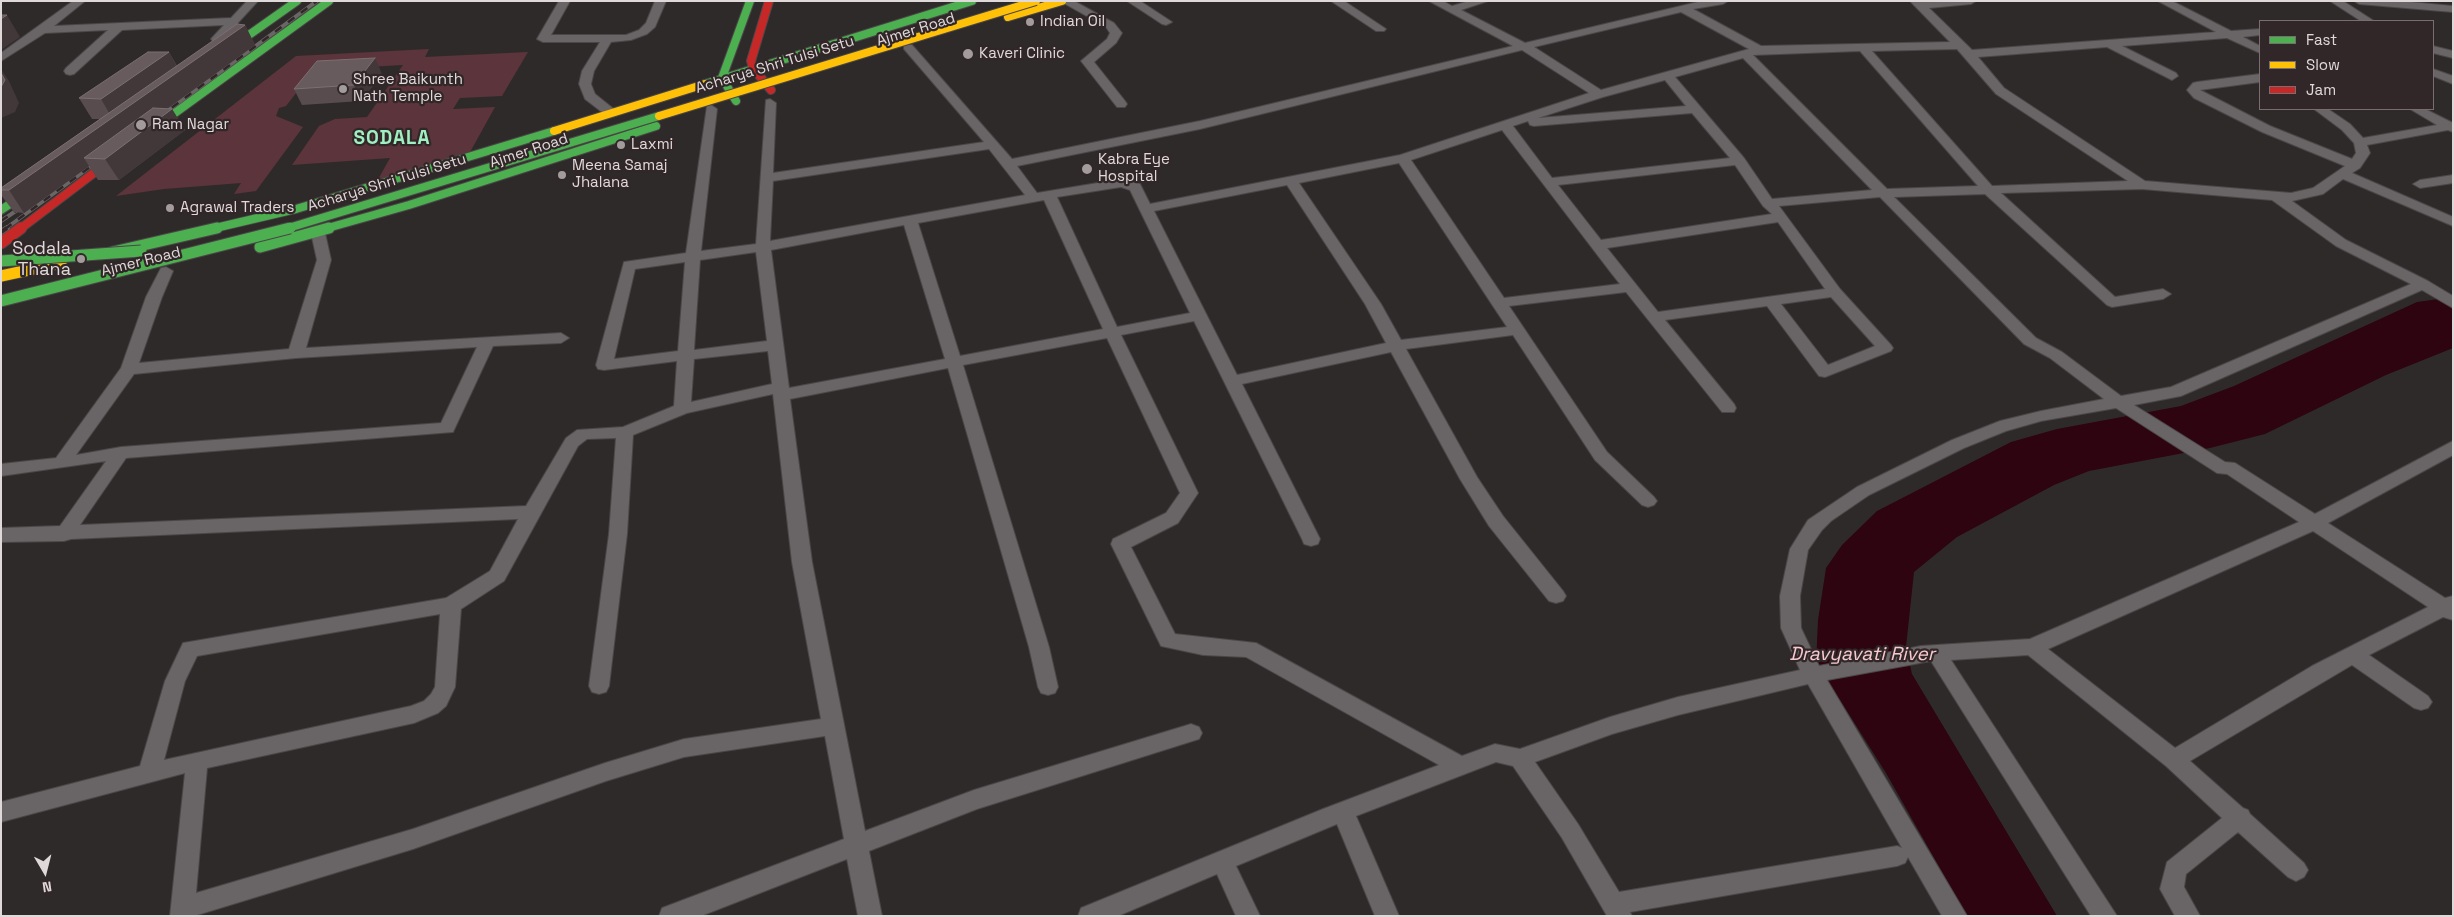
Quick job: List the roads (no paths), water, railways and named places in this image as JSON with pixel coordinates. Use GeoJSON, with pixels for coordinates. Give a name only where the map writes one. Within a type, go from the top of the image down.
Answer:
{"type":"FeatureCollection","features":[{"type":"Feature","properties":{"kind":"main road"},"geometry":{"type":"LineString","coordinates":[[212,61],[297,1]]}},
{"type":"Feature","properties":{"kind":"main road"},"geometry":{"type":"LineString","coordinates":[[1,243],[74,186],[329,1]]}},
{"type":"Feature","properties":{"kind":"main road"},"geometry":{"type":"LineString","coordinates":[[736,101],[722,78],[750,1]]}},
{"type":"Feature","properties":{"kind":"main road"},"geometry":{"type":"LineString","coordinates":[[769,1],[751,61],[770,97]]}},
{"type":"Feature","properties":{"kind":"main road","name":"Ajmer Road"},"geometry":{"type":"LineString","coordinates":[[1,276],[296,209],[972,1]]}},
{"type":"Feature","properties":{"kind":"main road","name":"Acharya Shri Tulsi Setu"},"geometry":{"type":"LineString","coordinates":[[1,287],[341,203],[1003,1]]}},
{"type":"Feature","properties":{"kind":"main road","name":"Acharya Shri Tulsi Setu"},"geometry":{"type":"LineString","coordinates":[[1,301],[312,222],[1036,1]]}},
{"type":"Feature","properties":{"kind":"main road","name":"Ajmer Road"},"geometry":{"type":"LineString","coordinates":[[1,313],[318,232],[711,108],[736,101],[770,97],[908,48],[1063,1]]}},
{"type":"Feature","properties":{"kind":"main road"},"geometry":{"type":"LineString","coordinates":[[1,210],[48,178]]}},
{"type":"Feature","properties":{"kind":"main road"},"geometry":{"type":"LineString","coordinates":[[1,261],[142,251]]}},
{"type":"Feature","properties":{"kind":"street"},"geometry":{"type":"LineString","coordinates":[[1,58],[80,1]]}},
{"type":"Feature","properties":{"kind":"street"},"geometry":{"type":"LineString","coordinates":[[228,50],[216,39],[253,1]]}},
{"type":"Feature","properties":{"kind":"street"},"geometry":{"type":"LineString","coordinates":[[565,1],[543,39],[626,38],[643,32],[652,25],[661,1]]}},
{"type":"Feature","properties":{"kind":"street"},"geometry":{"type":"LineString","coordinates":[[1063,1],[1110,25],[1116,33],[1112,41],[1087,61],[1122,104]]}},
{"type":"Feature","properties":{"kind":"street"},"geometry":{"type":"LineString","coordinates":[[1132,1],[1166,22]]}},
{"type":"Feature","properties":{"kind":"street"},"geometry":{"type":"LineString","coordinates":[[1336,1],[1380,29]]}},
{"type":"Feature","properties":{"kind":"street"},"geometry":{"type":"LineString","coordinates":[[1434,1],[1525,47],[1599,94]]}},
{"type":"Feature","properties":{"kind":"street"},"geometry":{"type":"LineString","coordinates":[[1452,9],[1483,1]]}},
{"type":"Feature","properties":{"kind":"street"},"geometry":{"type":"LineString","coordinates":[[1009,164],[1200,126],[1682,8],[1723,1]]}},
{"type":"Feature","properties":{"kind":"street"},"geometry":{"type":"LineString","coordinates":[[1918,4],[1971,1]]}},
{"type":"Feature","properties":{"kind":"street"},"geometry":{"type":"LineString","coordinates":[[2163,1],[2259,49]]}},
{"type":"Feature","properties":{"kind":"street"},"geometry":{"type":"LineString","coordinates":[[2335,1],[2366,20]]}},
{"type":"Feature","properties":{"kind":"street"},"geometry":{"type":"LineString","coordinates":[[2359,1],[2453,9]]}},
{"type":"Feature","properties":{"kind":"street"},"geometry":{"type":"LineString","coordinates":[[1918,4],[1965,50],[2000,91],[2142,185]]}},
{"type":"Feature","properties":{"kind":"street"},"geometry":{"type":"LineString","coordinates":[[1682,8],[1759,50]]}},
{"type":"Feature","properties":{"kind":"street"},"geometry":{"type":"LineString","coordinates":[[42,30],[234,21]]}},
{"type":"Feature","properties":{"kind":"street"},"geometry":{"type":"LineString","coordinates":[[70,71],[118,27]]}},
{"type":"Feature","properties":{"kind":"street"},"geometry":{"type":"LineString","coordinates":[[1145,209],[1291,182],[1403,158],[1599,94],[1759,50],[1863,48],[1965,50],[2259,32]]}},
{"type":"Feature","properties":{"kind":"street"},"geometry":{"type":"LineString","coordinates":[[607,39],[588,71],[585,84],[589,96],[611,113]]}},
{"type":"Feature","properties":{"kind":"street"},"geometry":{"type":"LineString","coordinates":[[2108,42],[2172,76]]}},
{"type":"Feature","properties":{"kind":"street"},"geometry":{"type":"LineString","coordinates":[[908,48],[1009,164],[1042,197],[1112,334],[1189,493],[1172,518],[1120,544],[1168,641],[1204,647],[1249,648],[1460,766]]}},
{"type":"Feature","properties":{"kind":"street"},"geometry":{"type":"LineString","coordinates":[[1863,48],[1987,188],[2112,302],[2163,294]]}},
{"type":"Feature","properties":{"kind":"street"},"geometry":{"type":"LineString","coordinates":[[2434,50],[2453,55]]}},
{"type":"Feature","properties":{"kind":"street"},"geometry":{"type":"LineString","coordinates":[[1745,54],[2030,341],[2056,355],[2118,402],[2450,608]]}},
{"type":"Feature","properties":{"kind":"street"},"geometry":{"type":"LineString","coordinates":[[2434,72],[2453,80]]}},
{"type":"Feature","properties":{"kind":"street"},"geometry":{"type":"LineString","coordinates":[[1666,75],[1739,161],[1768,203],[1782,217],[1834,292],[1885,348],[1824,372],[1772,302]]}},
{"type":"Feature","properties":{"kind":"street"},"geometry":{"type":"LineString","coordinates":[[2259,78],[2197,86],[2193,90],[2198,95],[2266,129],[2355,165]]}},
{"type":"Feature","properties":{"kind":"street"},"geometry":{"type":"LineString","coordinates":[[770,97],[763,247],[802,562],[870,916]]}},
{"type":"Feature","properties":{"kind":"street"},"geometry":{"type":"LineString","coordinates":[[682,409],[693,258],[711,108]]}},
{"type":"Feature","properties":{"kind":"street"},"geometry":{"type":"LineString","coordinates":[[1505,124],[1696,109]]}},
{"type":"Feature","properties":{"kind":"street"},"geometry":{"type":"LineString","coordinates":[[1768,203],[1882,193],[1987,188],[2142,185],[2291,197],[2318,191],[2355,165],[2363,153],[2360,142],[2346,127],[2321,110]]}},
{"type":"Feature","properties":{"kind":"street"},"geometry":{"type":"LineString","coordinates":[[2418,110],[2451,127]]}},
{"type":"Feature","properties":{"kind":"street"},"geometry":{"type":"LineString","coordinates":[[1505,124],[1597,245],[1728,408]]}},
{"type":"Feature","properties":{"kind":"street"},"geometry":{"type":"LineString","coordinates":[[2360,142],[2451,127]]}},
{"type":"Feature","properties":{"kind":"street"},"geometry":{"type":"LineString","coordinates":[[766,178],[993,145]]}},
{"type":"Feature","properties":{"kind":"street"},"geometry":{"type":"LineString","coordinates":[[1403,158],[1601,456],[1648,500]]}},
{"type":"Feature","properties":{"kind":"street"},"geometry":{"type":"LineString","coordinates":[[1549,182],[1739,161]]}},
{"type":"Feature","properties":{"kind":"street"},"geometry":{"type":"LineString","coordinates":[[2342,174],[2453,222]]}},
{"type":"Feature","properties":{"kind":"street"},"geometry":{"type":"LineString","coordinates":[[2420,184],[2453,179]]}},
{"type":"Feature","properties":{"kind":"street"},"geometry":{"type":"LineString","coordinates":[[1291,182],[1373,304],[1469,479],[1496,521],[1556,596]]}},
{"type":"Feature","properties":{"kind":"street"},"geometry":{"type":"LineString","coordinates":[[775,345],[604,366],[629,265],[693,258],[763,247],[1122,183],[1135,187],[1310,538]]}},
{"type":"Feature","properties":{"kind":"street"},"geometry":{"type":"LineString","coordinates":[[2276,196],[2341,243],[2423,284],[2453,303]]}},
{"type":"Feature","properties":{"kind":"street"},"geometry":{"type":"LineString","coordinates":[[1597,245],[1782,217]]}},
{"type":"Feature","properties":{"kind":"street"},"geometry":{"type":"LineString","coordinates":[[910,221],[956,363],[1039,647],[1048,687]]}},
{"type":"Feature","properties":{"kind":"street"},"geometry":{"type":"LineString","coordinates":[[296,353],[324,260],[318,232]]}},
{"type":"Feature","properties":{"kind":"street"},"geometry":{"type":"LineString","coordinates":[[62,463],[129,369],[154,297],[166,271]]}},
{"type":"Feature","properties":{"kind":"street"},"geometry":{"type":"LineString","coordinates":[[1955,916],[1791,628],[1790,596],[1795,564],[1799,549],[1815,525],[1825,516],[1872,487],[1958,444],[2000,428],[2041,416],[2175,392],[2311,331],[2423,284]]}},
{"type":"Feature","properties":{"kind":"street"},"geometry":{"type":"LineString","coordinates":[[1499,304],[1630,287]]}},
{"type":"Feature","properties":{"kind":"street"},"geometry":{"type":"LineString","coordinates":[[1654,317],[1834,292]]}},
{"type":"Feature","properties":{"kind":"street"},"geometry":{"type":"LineString","coordinates":[[149,774],[175,681],[190,649],[451,605],[497,576],[531,512],[572,442],[583,434],[625,432],[682,409],[956,363],[1199,316]]}},
{"type":"Feature","properties":{"kind":"street"},"geometry":{"type":"LineString","coordinates":[[1232,381],[1395,346],[1517,330]]}},
{"type":"Feature","properties":{"kind":"street"},"geometry":{"type":"LineString","coordinates":[[129,369],[296,353],[561,338]]}},
{"type":"Feature","properties":{"kind":"street"},"geometry":{"type":"LineString","coordinates":[[1,470],[62,463],[121,453],[447,428],[487,342]]}},
{"type":"Feature","properties":{"kind":"street"},"geometry":{"type":"LineString","coordinates":[[599,686],[618,534],[625,432]]}},
{"type":"Feature","properties":{"kind":"street"},"geometry":{"type":"LineString","coordinates":[[1100,914],[1222,861],[1495,753],[1520,758],[1610,726],[1678,706],[1818,674],[1929,654],[2032,647],[2314,523],[2453,447]]}},
{"type":"Feature","properties":{"kind":"street"},"geometry":{"type":"LineString","coordinates":[[64,534],[121,453]]}},
{"type":"Feature","properties":{"kind":"street"},"geometry":{"type":"LineString","coordinates":[[1,535],[64,534],[348,519],[531,512]]}},
{"type":"Feature","properties":{"kind":"street"},"geometry":{"type":"LineString","coordinates":[[1,812],[197,762],[414,714],[431,707],[439,700],[445,687],[451,605]]}},
{"type":"Feature","properties":{"kind":"street"},"geometry":{"type":"LineString","coordinates":[[2174,760],[2302,682],[2450,608]]}},
{"type":"Feature","properties":{"kind":"street"},"geometry":{"type":"LineString","coordinates":[[2032,647],[2174,760],[2240,817],[2296,870]]}},
{"type":"Feature","properties":{"kind":"street"},"geometry":{"type":"LineString","coordinates":[[1929,654],[2105,916]]}},
{"type":"Feature","properties":{"kind":"street"},"geometry":{"type":"LineString","coordinates":[[2353,655],[2421,702]]}},
{"type":"Feature","properties":{"kind":"street"},"geometry":{"type":"LineString","coordinates":[[197,762],[182,912],[413,839],[606,772],[684,748],[833,726]]}},
{"type":"Feature","properties":{"kind":"street"},"geometry":{"type":"LineString","coordinates":[[671,916],[974,800],[1191,733]]}},
{"type":"Feature","properties":{"kind":"street"},"geometry":{"type":"LineString","coordinates":[[1520,758],[1570,832],[1618,910],[1897,856]]}},
{"type":"Feature","properties":{"kind":"street"},"geometry":{"type":"LineString","coordinates":[[1343,812],[1387,916]]}},
{"type":"Feature","properties":{"kind":"street"},"geometry":{"type":"LineString","coordinates":[[2188,916],[2172,889],[2176,868],[2240,817]]}},
{"type":"Feature","properties":{"kind":"street"},"geometry":{"type":"LineString","coordinates":[[1222,861],[1248,916]]}},
{"type":"Feature","properties":{"kind":"water","name":"Dravyavati River"},"geometry":{"type":"Polygon","coordinates":[[[2453,297],[2453,348],[2386,375],[2265,434],[2210,448],[2089,471],[2054,485],[1957,537],[1914,572],[1906,647],[1912,674],[2057,916],[1967,916],[1886,773],[1840,700],[1824,684],[1816,664],[1818,620],[1826,568],[1842,545],[1877,511],[2011,442],[2057,429],[2181,406],[2234,386],[2417,302],[2453,297]]]}},
{"type":"Feature","properties":{"kind":"railway"},"geometry":{"type":"LineString","coordinates":[[159,117],[317,1]]}},
{"type":"Feature","properties":{"kind":"railway"},"geometry":{"type":"LineString","coordinates":[[5,229],[101,159]]}},
{"type":"Feature","properties":{"kind":"railway"},"geometry":{"type":"LineString","coordinates":[[1,221],[26,204]]}},
{"type":"Feature","properties":{"kind":"railway"},"geometry":{"type":"LineString","coordinates":[[1,232],[7,228]]}},
{"type":"Feature","properties":{"kind":"place","name":"Indian Oil"},"geometry":{"type":"Point","coordinates":[1030,22]}},
{"type":"Feature","properties":{"kind":"place","name":"Kaveri Clinic"},"geometry":{"type":"Point","coordinates":[968,54]}},
{"type":"Feature","properties":{"kind":"place","name":"Shree Baikunth Nath Temple"},"geometry":{"type":"Point","coordinates":[343,89]}},
{"type":"Feature","properties":{"kind":"place","name":"Ram Nagar"},"geometry":{"type":"Point","coordinates":[141,125]}},
{"type":"Feature","properties":{"kind":"place","name":"Laxmi"},"geometry":{"type":"Point","coordinates":[621,145]}},
{"type":"Feature","properties":{"kind":"place","name":"Kabra Eye Hospital"},"geometry":{"type":"Point","coordinates":[1087,169]}},
{"type":"Feature","properties":{"kind":"place","name":"Meena Samaj Jhalana"},"geometry":{"type":"Point","coordinates":[562,175]}},
{"type":"Feature","properties":{"kind":"place","name":"Agrawal Traders"},"geometry":{"type":"Point","coordinates":[170,208]}},
{"type":"Feature","properties":{"kind":"place","name":"Sodala Thana"},"geometry":{"type":"Point","coordinates":[81,259]}},
{"type":"Feature","properties":{"kind":"district","name":"SODALA"},"geometry":{"type":"Point","coordinates":[392,139]}}]}
